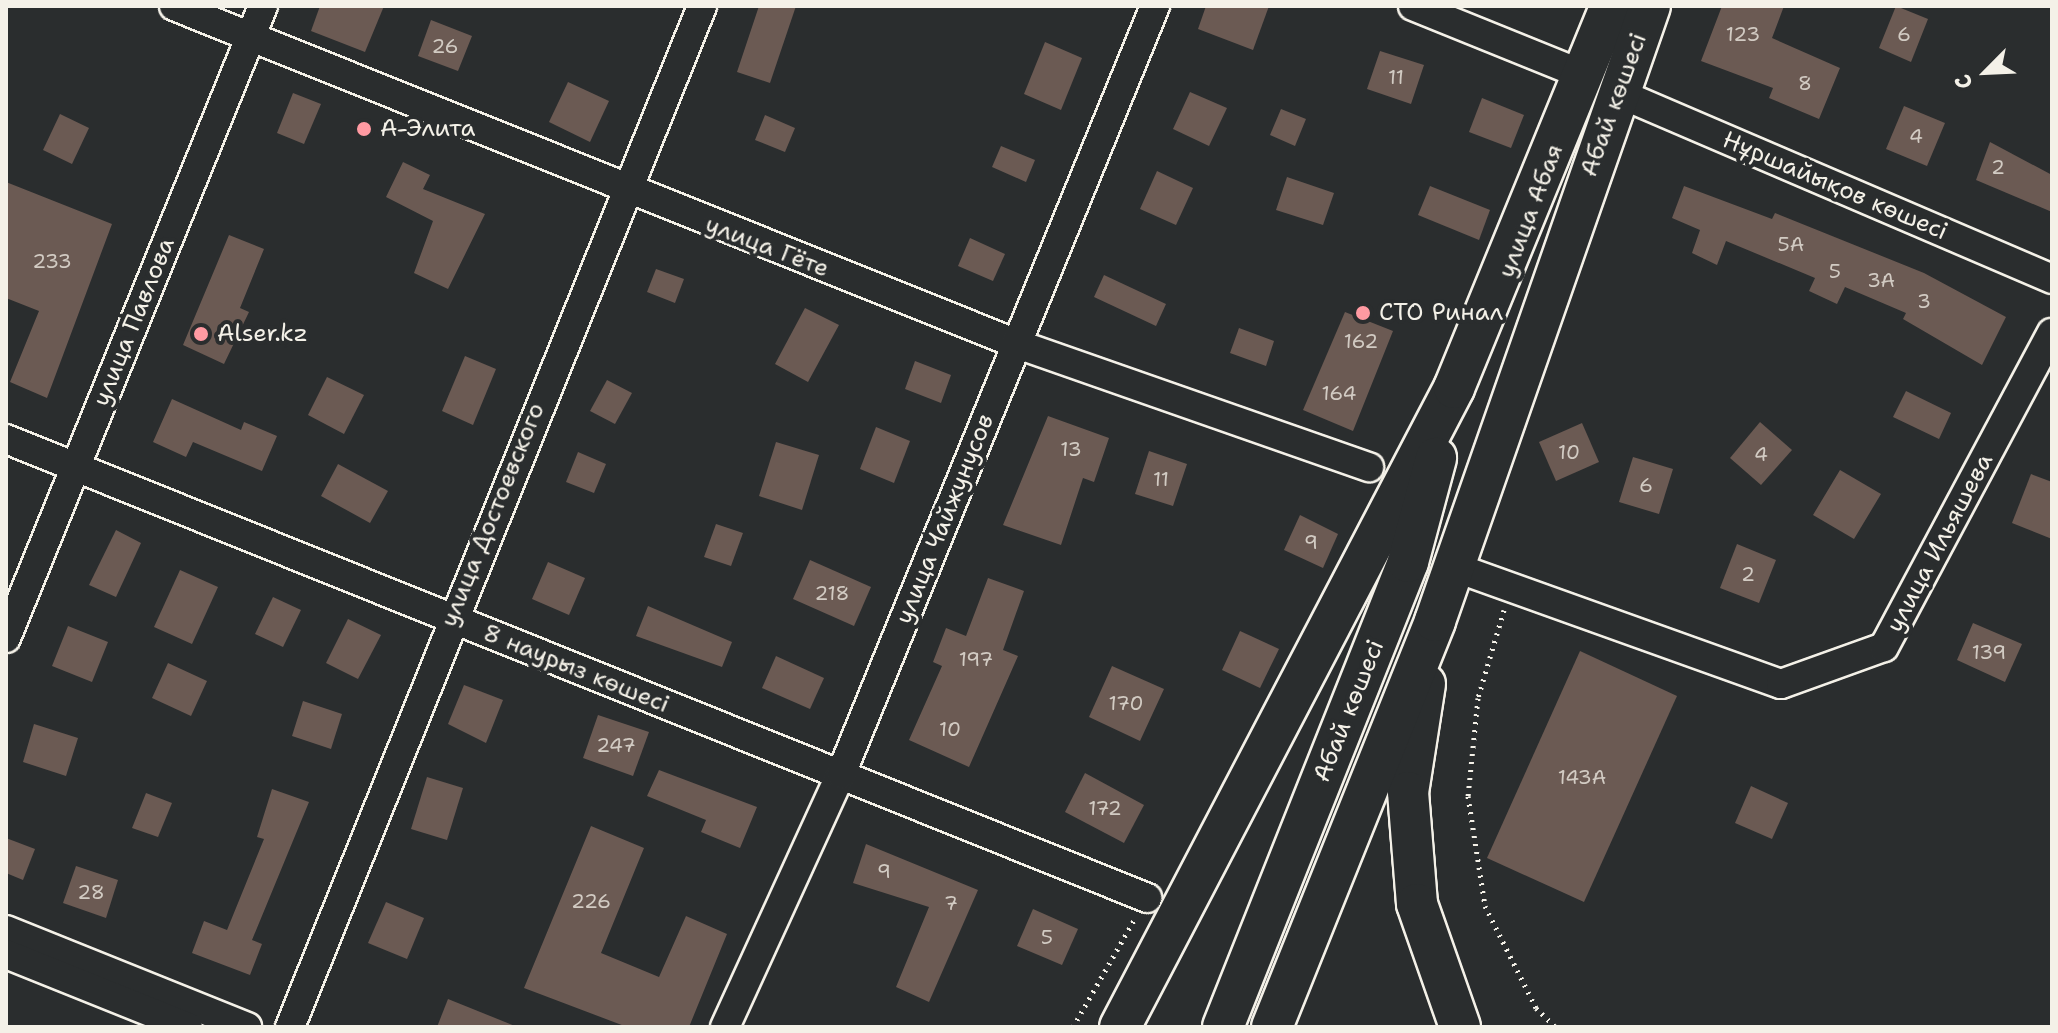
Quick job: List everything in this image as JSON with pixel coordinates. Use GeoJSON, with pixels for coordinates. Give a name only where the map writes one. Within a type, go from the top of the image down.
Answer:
{"type":"FeatureCollection","features":[{"type":"Feature","properties":{"kind":"main road","name":"Абай көшесі"},"geometry":{"type":"LineString","coordinates":[[1272,1027],[1454,567],[1601,84],[1611,6]]}},
{"type":"Feature","properties":{"kind":"main road","name":"Абай көшесі"},"geometry":{"type":"LineString","coordinates":[[1601,84],[1650,6]]}},
{"type":"Feature","properties":{"kind":"main road","name":"улица Абая"},"geometry":{"type":"LineString","coordinates":[[1454,388],[1601,84]]}},
{"type":"Feature","properties":{"kind":"main road","name":"Абай көшесі"},"geometry":{"type":"LineString","coordinates":[[1223,1027],[1408,562],[1454,388]]}},
{"type":"Feature","properties":{"kind":"main road"},"geometry":{"type":"LineString","coordinates":[[1120,1027],[1454,388]]}},
{"type":"Feature","properties":{"kind":"main road"},"geometry":{"type":"LineString","coordinates":[[1435,621],[1408,792],[1417,904],[1460,1027]]}},
{"type":"Feature","properties":{"kind":"street","name":"улица Гёте"},"geometry":{"type":"LineString","coordinates":[[174,6],[249,40],[625,191],[1017,344],[1369,467]]}},
{"type":"Feature","properties":{"kind":"street","name":"улица Павлова"},"geometry":{"type":"LineString","coordinates":[[6,638],[263,6]]}},
{"type":"Feature","properties":{"kind":"street","name":"улица Достоевского"},"geometry":{"type":"LineString","coordinates":[[290,1027],[451,618],[702,6]]}},
{"type":"Feature","properties":{"kind":"street","name":"улица Чайжунусов"},"geometry":{"type":"LineString","coordinates":[[725,1027],[841,774],[1155,6]]}},
{"type":"Feature","properties":{"kind":"street","name":"Нұршайықов көшесі"},"geometry":{"type":"LineString","coordinates":[[1413,6],[2052,279]]}},
{"type":"Feature","properties":{"kind":"street","name":"улица Ильяшева"},"geometry":{"type":"LineString","coordinates":[[1454,567],[1781,684],[1884,647],[2052,333]]}},
{"type":"Feature","properties":{"kind":"street","name":"8 наурыз көшесі"},"geometry":{"type":"LineString","coordinates":[[6,439],[1147,898]]}},
{"type":"Feature","properties":{"kind":"street"},"geometry":{"type":"LineString","coordinates":[[6,930],[247,1027]]}},
{"type":"Feature","properties":{"kind":"street"},"geometry":{"type":"LineString","coordinates":[[6,954],[188,1027]]}},
{"type":"Feature","properties":{"kind":"path"},"geometry":{"type":"LineString","coordinates":[[1510,587],[1478,698],[1468,796],[1485,906],[1536,1008],[1556,1027]]}},
{"type":"Feature","properties":{"kind":"building"},"geometry":{"type":"Polygon","coordinates":[[[320,6],[384,6],[365,52],[311,31],[320,6]]]}},
{"type":"Feature","properties":{"kind":"building"},"geometry":{"type":"Polygon","coordinates":[[[759,6],[796,6],[770,83],[737,72],[759,6]]]}},
{"type":"Feature","properties":{"kind":"building"},"geometry":{"type":"Polygon","coordinates":[[[1206,6],[1269,6],[1253,50],[1198,29],[1206,6]]]}},
{"type":"Feature","properties":{"kind":"building"},"geometry":{"type":"Polygon","coordinates":[[[1722,6],[1784,6],[1772,38],[1840,68],[1819,119],[1769,98],[1773,88],[1701,61],[1722,6]]]}},
{"type":"Feature","properties":{"kind":"building"},"geometry":{"type":"Polygon","coordinates":[[[1896,6],[1928,19],[1911,62],[1879,48],[1896,6]]]}},
{"type":"Feature","properties":{"kind":"building"},"geometry":{"type":"Polygon","coordinates":[[[431,20],[472,36],[458,71],[418,56],[431,20]]]}},
{"type":"Feature","properties":{"kind":"building"},"geometry":{"type":"Polygon","coordinates":[[[1045,42],[1082,58],[1061,110],[1024,94],[1045,42]]]}},
{"type":"Feature","properties":{"kind":"building"},"geometry":{"type":"Polygon","coordinates":[[[1380,51],[1424,65],[1411,104],[1367,89],[1380,51]]]}},
{"type":"Feature","properties":{"kind":"building"},"geometry":{"type":"Polygon","coordinates":[[[568,82],[609,101],[590,142],[549,122],[568,82]]]}},
{"type":"Feature","properties":{"kind":"building"},"geometry":{"type":"Polygon","coordinates":[[[1190,92],[1227,108],[1209,146],[1173,129],[1190,92]]]}},
{"type":"Feature","properties":{"kind":"building"},"geometry":{"type":"Polygon","coordinates":[[[293,93],[321,104],[304,144],[277,133],[293,93]]]}},
{"type":"Feature","properties":{"kind":"building"},"geometry":{"type":"Polygon","coordinates":[[[1482,98],[1524,115],[1511,148],[1469,132],[1482,98]]]}},
{"type":"Feature","properties":{"kind":"building"},"geometry":{"type":"Polygon","coordinates":[[[1904,106],[1945,123],[1927,166],[1886,149],[1904,106]]]}},
{"type":"Feature","properties":{"kind":"building"},"geometry":{"type":"Polygon","coordinates":[[[1281,109],[1306,119],[1295,146],[1270,135],[1281,109]]]}},
{"type":"Feature","properties":{"kind":"building"},"geometry":{"type":"Polygon","coordinates":[[[60,114],[89,128],[72,164],[43,150],[60,114]]]}},
{"type":"Feature","properties":{"kind":"building"},"geometry":{"type":"Polygon","coordinates":[[[765,115],[795,128],[785,152],[755,140],[765,115]]]}},
{"type":"Feature","properties":{"kind":"building"},"geometry":{"type":"Polygon","coordinates":[[[1990,142],[2052,175],[2052,212],[1976,180],[1990,142]]]}},
{"type":"Feature","properties":{"kind":"building"},"geometry":{"type":"Polygon","coordinates":[[[1001,146],[1035,160],[1026,182],[992,167],[1001,146]]]}},
{"type":"Feature","properties":{"kind":"building"},"geometry":{"type":"Polygon","coordinates":[[[403,162],[430,175],[423,189],[485,214],[448,289],[414,273],[433,221],[386,197],[403,162]]]}},
{"type":"Feature","properties":{"kind":"building"},"geometry":{"type":"Polygon","coordinates":[[[1157,171],[1193,188],[1176,225],[1140,209],[1157,171]]]}},
{"type":"Feature","properties":{"kind":"building"},"geometry":{"type":"Polygon","coordinates":[[[1287,177],[1334,193],[1323,225],[1276,210],[1287,177]]]}},
{"type":"Feature","properties":{"kind":"building"},"geometry":{"type":"Polygon","coordinates":[[[6,182],[112,224],[47,398],[10,382],[39,311],[6,298],[6,182]]]}},
{"type":"Feature","properties":{"kind":"building"},"geometry":{"type":"Polygon","coordinates":[[[1430,186],[1490,210],[1479,240],[1418,215],[1430,186]]]}},
{"type":"Feature","properties":{"kind":"building"},"geometry":{"type":"Polygon","coordinates":[[[1684,186],[1772,219],[1775,213],[1924,273],[2006,317],[1982,365],[1903,319],[1906,313],[1845,287],[1837,304],[1809,291],[1815,278],[1726,241],[1717,265],[1692,253],[1700,230],[1672,218],[1684,186]]]}},
{"type":"Feature","properties":{"kind":"building"},"geometry":{"type":"Polygon","coordinates":[[[229,235],[264,249],[240,308],[249,312],[224,364],[183,345],[229,235]]]}},
{"type":"Feature","properties":{"kind":"building"},"geometry":{"type":"Polygon","coordinates":[[[970,238],[1005,254],[993,281],[958,266],[970,238]]]}},
{"type":"Feature","properties":{"kind":"building"},"geometry":{"type":"Polygon","coordinates":[[[656,269],[684,279],[675,303],[647,292],[656,269]]]}},
{"type":"Feature","properties":{"kind":"building"},"geometry":{"type":"Polygon","coordinates":[[[1104,275],[1166,304],[1156,326],[1094,297],[1104,275]]]}},
{"type":"Feature","properties":{"kind":"building"},"geometry":{"type":"Polygon","coordinates":[[[805,308],[839,325],[808,382],[775,364],[805,308]]]}},
{"type":"Feature","properties":{"kind":"building"},"geometry":{"type":"Polygon","coordinates":[[[1345,312],[1393,331],[1353,431],[1303,410],[1345,312]]]}},
{"type":"Feature","properties":{"kind":"building"},"geometry":{"type":"Polygon","coordinates":[[[1239,328],[1274,341],[1266,366],[1230,353],[1239,328]]]}},
{"type":"Feature","properties":{"kind":"building"},"geometry":{"type":"Polygon","coordinates":[[[465,356],[496,369],[473,425],[442,411],[465,356]]]}},
{"type":"Feature","properties":{"kind":"building"},"geometry":{"type":"Polygon","coordinates":[[[915,361],[951,375],[941,403],[905,389],[915,361]]]}},
{"type":"Feature","properties":{"kind":"building"},"geometry":{"type":"Polygon","coordinates":[[[327,377],[364,395],[344,434],[308,415],[327,377]]]}},
{"type":"Feature","properties":{"kind":"building"},"geometry":{"type":"Polygon","coordinates":[[[607,380],[632,393],[615,424],[590,411],[607,380]]]}},
{"type":"Feature","properties":{"kind":"building"},"geometry":{"type":"Polygon","coordinates":[[[1906,391],[1951,413],[1939,439],[1893,417],[1906,391]]]}},
{"type":"Feature","properties":{"kind":"building"},"geometry":{"type":"Polygon","coordinates":[[[172,399],[241,430],[244,422],[277,436],[262,471],[193,442],[186,457],[153,442],[172,399]]]}},
{"type":"Feature","properties":{"kind":"building"},"geometry":{"type":"Polygon","coordinates":[[[1048,416],[1109,438],[1094,482],[1083,478],[1061,545],[1003,525],[1048,416]]]}},
{"type":"Feature","properties":{"kind":"building"},"geometry":{"type":"Polygon","coordinates":[[[1760,422],[1792,450],[1761,485],[1730,458],[1760,422]]]}},
{"type":"Feature","properties":{"kind":"building"},"geometry":{"type":"Polygon","coordinates":[[[1582,423],[1599,462],[1556,481],[1539,442],[1582,423]]]}},
{"type":"Feature","properties":{"kind":"building"},"geometry":{"type":"Polygon","coordinates":[[[876,427],[910,441],[894,483],[860,469],[876,427]]]}},
{"type":"Feature","properties":{"kind":"building"},"geometry":{"type":"Polygon","coordinates":[[[776,442],[819,455],[802,510],[759,496],[776,442]]]}},
{"type":"Feature","properties":{"kind":"building"},"geometry":{"type":"Polygon","coordinates":[[[1149,451],[1187,464],[1173,506],[1135,494],[1149,451]]]}},
{"type":"Feature","properties":{"kind":"building"},"geometry":{"type":"Polygon","coordinates":[[[578,452],[606,464],[594,493],[566,482],[578,452]]]}},
{"type":"Feature","properties":{"kind":"building"},"geometry":{"type":"Polygon","coordinates":[[[1633,457],[1673,469],[1659,514],[1619,502],[1633,457]]]}},
{"type":"Feature","properties":{"kind":"building"},"geometry":{"type":"Polygon","coordinates":[[[338,464],[388,491],[370,523],[321,496],[338,464]]]}},
{"type":"Feature","properties":{"kind":"building"},"geometry":{"type":"Polygon","coordinates":[[[1840,470],[1881,494],[1854,539],[1813,515],[1840,470]]]}},
{"type":"Feature","properties":{"kind":"building"},"geometry":{"type":"Polygon","coordinates":[[[2031,474],[2052,482],[2052,539],[2012,523],[2031,474]]]}},
{"type":"Feature","properties":{"kind":"building"},"geometry":{"type":"Polygon","coordinates":[[[1300,515],[1338,534],[1323,568],[1284,550],[1300,515]]]}},
{"type":"Feature","properties":{"kind":"building"},"geometry":{"type":"Polygon","coordinates":[[[716,524],[743,533],[731,566],[704,557],[716,524]]]}},
{"type":"Feature","properties":{"kind":"building"},"geometry":{"type":"Polygon","coordinates":[[[116,530],[141,543],[116,597],[89,585],[116,530]]]}},
{"type":"Feature","properties":{"kind":"building"},"geometry":{"type":"Polygon","coordinates":[[[1737,544],[1776,560],[1759,603],[1720,588],[1737,544]]]}},
{"type":"Feature","properties":{"kind":"building"},"geometry":{"type":"Polygon","coordinates":[[[810,560],[871,587],[854,626],[793,599],[810,560]]]}},
{"type":"Feature","properties":{"kind":"building"},"geometry":{"type":"Polygon","coordinates":[[[548,562],[585,578],[569,615],[532,599],[548,562]]]}},
{"type":"Feature","properties":{"kind":"building"},"geometry":{"type":"Polygon","coordinates":[[[180,570],[218,587],[192,644],[154,627],[180,570]]]}},
{"type":"Feature","properties":{"kind":"building"},"geometry":{"type":"Polygon","coordinates":[[[988,578],[1024,591],[1003,650],[1018,656],[969,767],[909,740],[942,666],[933,662],[946,628],[966,636],[988,578]]]}},
{"type":"Feature","properties":{"kind":"building"},"geometry":{"type":"Polygon","coordinates":[[[273,597],[301,610],[283,647],[255,634],[273,597]]]}},
{"type":"Feature","properties":{"kind":"building"},"geometry":{"type":"Polygon","coordinates":[[[648,606],[732,642],[722,667],[636,636],[648,606]]]}},
{"type":"Feature","properties":{"kind":"building"},"geometry":{"type":"Polygon","coordinates":[[[348,619],[381,635],[358,679],[326,663],[348,619]]]}},
{"type":"Feature","properties":{"kind":"building"},"geometry":{"type":"Polygon","coordinates":[[[1973,623],[2022,644],[2005,682],[1957,660],[1973,623]]]}},
{"type":"Feature","properties":{"kind":"building"},"geometry":{"type":"Polygon","coordinates":[[[68,626],[108,642],[92,682],[52,666],[68,626]]]}},
{"type":"Feature","properties":{"kind":"building"},"geometry":{"type":"Polygon","coordinates":[[[1240,631],[1279,649],[1260,688],[1222,670],[1240,631]]]}},
{"type":"Feature","properties":{"kind":"building"},"geometry":{"type":"Polygon","coordinates":[[[1580,651],[1677,696],[1584,902],[1487,858],[1580,651]]]}},
{"type":"Feature","properties":{"kind":"building"},"geometry":{"type":"Polygon","coordinates":[[[776,656],[824,678],[810,709],[762,688],[776,656]]]}},
{"type":"Feature","properties":{"kind":"building"},"geometry":{"type":"Polygon","coordinates":[[[168,663],[207,681],[191,716],[152,698],[168,663]]]}},
{"type":"Feature","properties":{"kind":"building"},"geometry":{"type":"Polygon","coordinates":[[[1112,666],[1164,689],[1140,741],[1089,717],[1112,666]]]}},
{"type":"Feature","properties":{"kind":"building"},"geometry":{"type":"Polygon","coordinates":[[[464,685],[503,700],[486,743],[448,724],[464,685]]]}},
{"type":"Feature","properties":{"kind":"building"},"geometry":{"type":"Polygon","coordinates":[[[303,701],[342,714],[331,749],[292,736],[303,701]]]}},
{"type":"Feature","properties":{"kind":"building"},"geometry":{"type":"Polygon","coordinates":[[[598,715],[649,732],[633,776],[583,758],[598,715]]]}},
{"type":"Feature","properties":{"kind":"building"},"geometry":{"type":"Polygon","coordinates":[[[34,724],[78,738],[66,776],[23,762],[34,724]]]}},
{"type":"Feature","properties":{"kind":"building"},"geometry":{"type":"Polygon","coordinates":[[[659,770],[757,807],[740,848],[701,832],[706,820],[647,796],[659,770]]]}},
{"type":"Feature","properties":{"kind":"building"},"geometry":{"type":"Polygon","coordinates":[[[1085,773],[1144,805],[1124,843],[1065,812],[1085,773]]]}},
{"type":"Feature","properties":{"kind":"building"},"geometry":{"type":"Polygon","coordinates":[[[427,777],[463,788],[447,840],[411,829],[427,777]]]}},
{"type":"Feature","properties":{"kind":"building"},"geometry":{"type":"Polygon","coordinates":[[[1751,786],[1788,803],[1772,839],[1735,823],[1751,786]]]}},
{"type":"Feature","properties":{"kind":"building"},"geometry":{"type":"Polygon","coordinates":[[[272,789],[309,802],[252,940],[262,944],[250,975],[192,953],[204,921],[227,930],[264,839],[257,837],[272,789]]]}},
{"type":"Feature","properties":{"kind":"building"},"geometry":{"type":"Polygon","coordinates":[[[146,793],[172,803],[158,837],[132,828],[146,793]]]}},
{"type":"Feature","properties":{"kind":"building"},"geometry":{"type":"Polygon","coordinates":[[[591,826],[644,848],[601,953],[659,977],[686,916],[727,934],[689,1027],[627,1027],[524,988],[591,826]]]}},
{"type":"Feature","properties":{"kind":"building"},"geometry":{"type":"Polygon","coordinates":[[[6,838],[35,849],[23,880],[6,873],[6,838]]]}},
{"type":"Feature","properties":{"kind":"building"},"geometry":{"type":"Polygon","coordinates":[[[866,844],[978,890],[929,1002],[896,987],[929,907],[853,883],[866,844]]]}},
{"type":"Feature","properties":{"kind":"building"},"geometry":{"type":"Polygon","coordinates":[[[76,866],[118,880],[106,918],[63,903],[76,866]]]}},
{"type":"Feature","properties":{"kind":"building"},"geometry":{"type":"Polygon","coordinates":[[[386,902],[424,918],[407,959],[368,943],[386,902]]]}},
{"type":"Feature","properties":{"kind":"building"},"geometry":{"type":"Polygon","coordinates":[[[1033,909],[1078,929],[1062,965],[1017,946],[1033,909]]]}},
{"type":"Feature","properties":{"kind":"building"},"geometry":{"type":"Polygon","coordinates":[[[448,999],[515,1026],[515,1027],[437,1027],[448,999]]]}},
{"type":"Feature","properties":{"kind":"place","name":"А-Элита"},"geometry":{"type":"Point","coordinates":[364,129]}},
{"type":"Feature","properties":{"kind":"place","name":"СТО Ринал"},"geometry":{"type":"Point","coordinates":[1363,313]}},
{"type":"Feature","properties":{"kind":"place","name":"Alser.kz"},"geometry":{"type":"Point","coordinates":[201,334]}}]}
